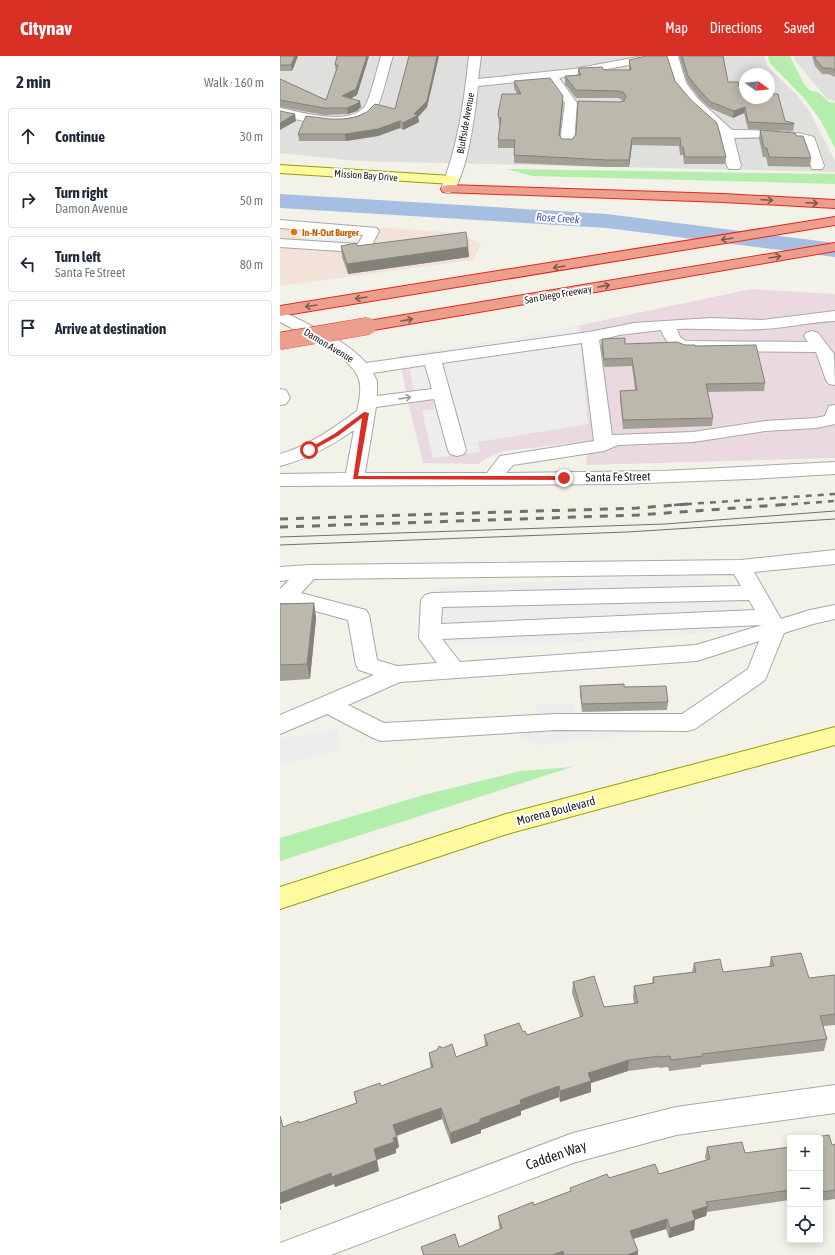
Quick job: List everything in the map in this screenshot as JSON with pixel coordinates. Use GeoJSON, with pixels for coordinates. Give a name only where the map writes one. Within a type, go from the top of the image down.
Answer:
{"type":"FeatureCollection","features":[{"type":"Feature","properties":{"kind":"highway"},"geometry":{"type":"LineString","coordinates":[[450,185],[835,192]]}},
{"type":"Feature","properties":{"kind":"highway"},"geometry":{"type":"LineString","coordinates":[[450,185],[835,204]]}},
{"type":"Feature","properties":{"kind":"highway"},"geometry":{"type":"LineString","coordinates":[[280,311],[598,261],[835,221]]}},
{"type":"Feature","properties":{"kind":"highway","name":"San Diego Freeway"},"geometry":{"type":"LineString","coordinates":[[280,341],[835,247]]}},
{"type":"Feature","properties":{"kind":"main road","name":"Mission Bay Drive"},"geometry":{"type":"LineString","coordinates":[[280,169],[450,185]]}},
{"type":"Feature","properties":{"kind":"main road","name":"Mission Bay Drive"},"geometry":{"type":"LineString","coordinates":[[280,178],[450,185]]}},
{"type":"Feature","properties":{"kind":"main road","name":"Morena Boulevard"},"geometry":{"type":"LineString","coordinates":[[280,898],[506,824],[835,736]]}},
{"type":"Feature","properties":{"kind":"street"},"geometry":{"type":"LineString","coordinates":[[280,112],[326,121],[347,120],[360,116],[371,107],[387,56]]}},
{"type":"Feature","properties":{"kind":"street","name":"Bluffside Avenue"},"geometry":{"type":"LineString","coordinates":[[450,185],[460,155],[475,56]]}},
{"type":"Feature","properties":{"kind":"street"},"geometry":{"type":"LineString","coordinates":[[472,83],[573,73],[661,56]]}},
{"type":"Feature","properties":{"kind":"street"},"geometry":{"type":"LineString","coordinates":[[672,56],[680,84],[695,103],[726,130],[734,166]]}},
{"type":"Feature","properties":{"kind":"street"},"geometry":{"type":"LineString","coordinates":[[551,75],[571,103],[567,142]]}},
{"type":"Feature","properties":{"kind":"street"},"geometry":{"type":"LineString","coordinates":[[571,103],[587,103]]}},
{"type":"Feature","properties":{"kind":"street"},"geometry":{"type":"LineString","coordinates":[[727,134],[800,136],[809,140],[817,166]]}},
{"type":"Feature","properties":{"kind":"street"},"geometry":{"type":"LineString","coordinates":[[280,224],[372,231],[363,248]]}},
{"type":"Feature","properties":{"kind":"street"},"geometry":{"type":"LineString","coordinates":[[280,243],[386,248]]}},
{"type":"Feature","properties":{"kind":"street","name":"Damon Avenue"},"geometry":{"type":"LineString","coordinates":[[280,316],[343,351],[358,362],[363,369],[368,380],[367,408],[355,478]]}},
{"type":"Feature","properties":{"kind":"street"},"geometry":{"type":"LineString","coordinates":[[363,369],[590,337],[606,332],[712,323],[768,324],[800,321],[820,316],[835,316]]}},
{"type":"Feature","properties":{"kind":"street"},"geometry":{"type":"LineString","coordinates":[[800,321],[826,354],[835,380]]}},
{"type":"Feature","properties":{"kind":"street"},"geometry":{"type":"LineString","coordinates":[[667,326],[673,339],[678,344],[685,346],[821,347]]}},
{"type":"Feature","properties":{"kind":"street"},"geometry":{"type":"LineString","coordinates":[[590,337],[604,445]]}},
{"type":"Feature","properties":{"kind":"street"},"geometry":{"type":"LineString","coordinates":[[432,359],[458,450]]}},
{"type":"Feature","properties":{"kind":"street"},"geometry":{"type":"LineString","coordinates":[[280,460],[309,450],[336,435],[367,408],[441,393]]}},
{"type":"Feature","properties":{"kind":"street"},"geometry":{"type":"LineString","coordinates":[[280,394],[282,398],[280,400]]}},
{"type":"Feature","properties":{"kind":"street"},"geometry":{"type":"LineString","coordinates":[[492,479],[507,460],[604,445],[614,440],[693,437],[765,426],[816,423],[833,419],[835,410]]}},
{"type":"Feature","properties":{"kind":"street","name":"Santa Fe Street"},"geometry":{"type":"LineString","coordinates":[[280,480],[355,478],[492,479],[662,477],[835,468]]}},
{"type":"Feature","properties":{"kind":"street"},"geometry":{"type":"LineString","coordinates":[[280,574],[309,572],[741,567],[835,557]]}},
{"type":"Feature","properties":{"kind":"street"},"geometry":{"type":"LineString","coordinates":[[327,704],[381,732],[556,722],[687,723],[757,674],[772,623],[741,567]]}},
{"type":"Feature","properties":{"kind":"street"},"geometry":{"type":"LineString","coordinates":[[283,596],[309,572]]}},
{"type":"Feature","properties":{"kind":"street"},"geometry":{"type":"LineString","coordinates":[[454,670],[430,638],[432,600],[755,593]]}},
{"type":"Feature","properties":{"kind":"street"},"geometry":{"type":"LineString","coordinates":[[283,596],[358,615],[367,665],[397,674]]}},
{"type":"Feature","properties":{"kind":"street"},"geometry":{"type":"LineString","coordinates":[[430,632],[772,623],[835,612]]}},
{"type":"Feature","properties":{"kind":"street"},"geometry":{"type":"LineString","coordinates":[[280,725],[397,674],[697,653],[772,623]]}},
{"type":"Feature","properties":{"kind":"street","name":"Cadden Way"},"geometry":{"type":"LineString","coordinates":[[288,1255],[573,1148],[676,1121],[835,1099]]}},
{"type":"Feature","properties":{"kind":"shaded area"},"geometry":{"type":"Polygon","coordinates":[[[280,56],[764,56],[769,68],[739,68],[739,104],[775,104],[775,74],[796,94],[810,112],[835,161],[835,172],[357,161],[280,153],[280,56]]]}},
{"type":"Feature","properties":{"kind":"shaded area"},"geometry":{"type":"Polygon","coordinates":[[[794,56],[835,56],[835,101],[827,99],[795,60],[794,56]]]}},
{"type":"Feature","properties":{"kind":"shaded area"},"geometry":{"type":"Polygon","coordinates":[[[280,221],[462,233],[481,245],[473,260],[280,286],[280,221]]]}},
{"type":"Feature","properties":{"kind":"shaded area"},"geometry":{"type":"Polygon","coordinates":[[[315,228],[365,233],[358,246],[307,241],[315,228]]]}},
{"type":"Feature","properties":{"kind":"shaded area"},"geometry":{"type":"Polygon","coordinates":[[[751,289],[835,294],[835,458],[586,465],[588,441],[505,451],[493,455],[478,464],[423,463],[408,402],[399,356],[519,338],[751,289]]]}},
{"type":"Feature","properties":{"kind":"shaded area"},"geometry":{"type":"Polygon","coordinates":[[[579,325],[588,424],[478,442],[480,452],[433,458],[422,411],[434,409],[431,390],[414,392],[407,355],[519,338],[579,325]]]}},
{"type":"Feature","properties":{"kind":"shaded area"},"geometry":{"type":"Polygon","coordinates":[[[678,576],[713,580],[753,620],[737,630],[531,645],[440,645],[440,586],[678,576]]]}},
{"type":"Feature","properties":{"kind":"shaded area"},"geometry":{"type":"Polygon","coordinates":[[[536,704],[574,704],[573,716],[535,717],[536,704]]]}},
{"type":"Feature","properties":{"kind":"shaded area"},"geometry":{"type":"Polygon","coordinates":[[[631,728],[641,733],[537,745],[512,730],[631,728]]]}},
{"type":"Feature","properties":{"kind":"shaded area"},"geometry":{"type":"Polygon","coordinates":[[[337,729],[340,749],[280,765],[280,739],[337,729]]]}},
{"type":"Feature","properties":{"kind":"green space"},"geometry":{"type":"Polygon","coordinates":[[[768,56],[790,56],[804,84],[811,91],[818,92],[829,102],[835,103],[835,148],[821,121],[804,98],[770,63],[768,56]]]}},
{"type":"Feature","properties":{"kind":"green space"},"geometry":{"type":"Polygon","coordinates":[[[506,169],[835,174],[835,184],[533,176],[506,169]]]}},
{"type":"Feature","properties":{"kind":"green space"},"geometry":{"type":"Polygon","coordinates":[[[572,767],[280,861],[280,838],[427,794],[521,771],[572,767]]]}},
{"type":"Feature","properties":{"kind":"building"},"geometry":{"type":"Polygon","coordinates":[[[280,56],[295,56],[291,65],[280,65],[280,56]]]}},
{"type":"Feature","properties":{"kind":"building"},"geometry":{"type":"Polygon","coordinates":[[[337,56],[367,56],[356,89],[342,96],[360,101],[347,108],[324,108],[280,100],[280,79],[326,100],[338,65],[335,65],[337,56]]]}},
{"type":"Feature","properties":{"kind":"building"},"geometry":{"type":"Polygon","coordinates":[[[409,56],[437,56],[427,101],[414,114],[418,115],[403,123],[400,121],[378,129],[345,134],[298,134],[306,116],[330,119],[356,117],[367,112],[375,104],[395,109],[409,56]]]}},
{"type":"Feature","properties":{"kind":"building"},"geometry":{"type":"Polygon","coordinates":[[[646,56],[667,56],[675,81],[691,100],[717,123],[726,157],[685,157],[683,147],[681,147],[680,138],[632,138],[629,160],[514,155],[515,140],[498,140],[501,118],[499,118],[498,114],[502,94],[521,94],[514,81],[550,78],[563,96],[559,135],[562,139],[572,139],[576,135],[578,101],[619,102],[624,101],[626,96],[623,92],[618,91],[576,90],[565,76],[581,75],[578,69],[581,68],[602,67],[604,70],[631,70],[629,60],[646,56]]]}},
{"type":"Feature","properties":{"kind":"building"},"geometry":{"type":"Polygon","coordinates":[[[682,56],[723,56],[728,82],[738,82],[739,104],[775,104],[775,94],[778,94],[785,121],[794,124],[748,122],[745,107],[734,111],[711,102],[688,76],[682,56]]]}},
{"type":"Feature","properties":{"kind":"building"},"geometry":{"type":"Polygon","coordinates":[[[815,56],[835,56],[835,70],[823,68],[816,60],[815,56]]]}},
{"type":"Feature","properties":{"kind":"building"},"geometry":{"type":"Polygon","coordinates":[[[280,111],[295,114],[280,123],[280,111]]]}},
{"type":"Feature","properties":{"kind":"building"},"geometry":{"type":"Polygon","coordinates":[[[760,130],[795,133],[797,136],[803,136],[811,158],[769,157],[767,148],[764,148],[760,130]]]}},
{"type":"Feature","properties":{"kind":"building"},"geometry":{"type":"Polygon","coordinates":[[[466,232],[468,247],[347,264],[341,246],[356,243],[357,246],[466,232]]]}},
{"type":"Feature","properties":{"kind":"building"},"geometry":{"type":"Polygon","coordinates":[[[625,338],[625,344],[677,342],[695,346],[756,345],[765,383],[706,384],[713,418],[623,420],[620,391],[637,390],[632,358],[604,359],[602,339],[625,338]]]}},
{"type":"Feature","properties":{"kind":"building"},"geometry":{"type":"Polygon","coordinates":[[[314,603],[307,664],[280,665],[280,604],[314,603]]]}},
{"type":"Feature","properties":{"kind":"building"},"geometry":{"type":"Polygon","coordinates":[[[624,684],[624,687],[666,686],[668,702],[582,704],[580,686],[624,684]]]}},
{"type":"Feature","properties":{"kind":"building"},"geometry":{"type":"Polygon","coordinates":[[[801,953],[809,978],[835,975],[835,1014],[820,1016],[827,1039],[702,1054],[703,1056],[671,1060],[670,1056],[660,1056],[629,1060],[588,1073],[591,1081],[560,1091],[559,1086],[520,1100],[521,1104],[480,1119],[480,1122],[450,1133],[441,1108],[393,1125],[397,1137],[393,1138],[394,1142],[374,1149],[377,1160],[332,1177],[331,1173],[280,1193],[280,1116],[283,1127],[357,1103],[354,1092],[380,1083],[381,1086],[433,1067],[429,1053],[437,1050],[439,1046],[443,1048],[452,1044],[456,1057],[488,1045],[484,1035],[519,1023],[523,1032],[525,1031],[527,1035],[583,1016],[573,982],[594,976],[604,1007],[638,1003],[634,986],[654,983],[653,977],[696,972],[694,963],[720,959],[723,972],[774,966],[771,957],[801,953]]]}},
{"type":"Feature","properties":{"kind":"building"},"geometry":{"type":"Polygon","coordinates":[[[829,1135],[832,1145],[835,1144],[835,1190],[823,1192],[823,1171],[823,1136],[829,1135]]]}},
{"type":"Feature","properties":{"kind":"building"},"geometry":{"type":"Polygon","coordinates":[[[742,1142],[745,1153],[787,1147],[787,1190],[706,1202],[708,1206],[692,1211],[695,1220],[670,1228],[667,1219],[630,1231],[638,1251],[627,1255],[564,1255],[563,1251],[553,1255],[424,1255],[421,1247],[455,1234],[459,1247],[502,1228],[498,1216],[533,1202],[534,1205],[571,1191],[570,1188],[607,1174],[609,1178],[655,1164],[659,1174],[710,1159],[707,1147],[742,1142]]]}},
{"type":"Feature","properties":{"kind":"waterway","name":"Rose Creek"},"geometry":{"type":"LineString","coordinates":[[280,201],[607,221],[835,250]]}},
{"type":"Feature","properties":{"kind":"tram line"},"geometry":{"type":"LineString","coordinates":[[280,537],[665,524],[835,511]]}},
{"type":"Feature","properties":{"kind":"tram line"},"geometry":{"type":"LineString","coordinates":[[280,545],[627,532],[835,519]]}},
{"type":"Feature","properties":{"kind":"railway"},"geometry":{"type":"LineString","coordinates":[[684,504],[835,494]]}},
{"type":"Feature","properties":{"kind":"railway"},"geometry":{"type":"LineString","coordinates":[[780,505],[835,501]]}},
{"type":"Feature","properties":{"kind":"railway"},"geometry":{"type":"LineString","coordinates":[[280,519],[637,508],[684,504]]}},
{"type":"Feature","properties":{"kind":"railway"},"geometry":{"type":"LineString","coordinates":[[674,505],[684,504]]}},
{"type":"Feature","properties":{"kind":"railway"},"geometry":{"type":"LineString","coordinates":[[684,504],[688,504]]}},
{"type":"Feature","properties":{"kind":"railway"},"geometry":{"type":"LineString","coordinates":[[280,527],[638,515],[792,504]]}},
{"type":"Feature","properties":{"kind":"place","name":"In-N-Out Burger"},"geometry":{"type":"Point","coordinates":[294,232]}},
{"type":"Feature","properties":{"kind":"route"},"geometry":{"type":"LineString","coordinates":[[309,450],[336,435],[366,413],[355,478],[564,478]]}}]}
